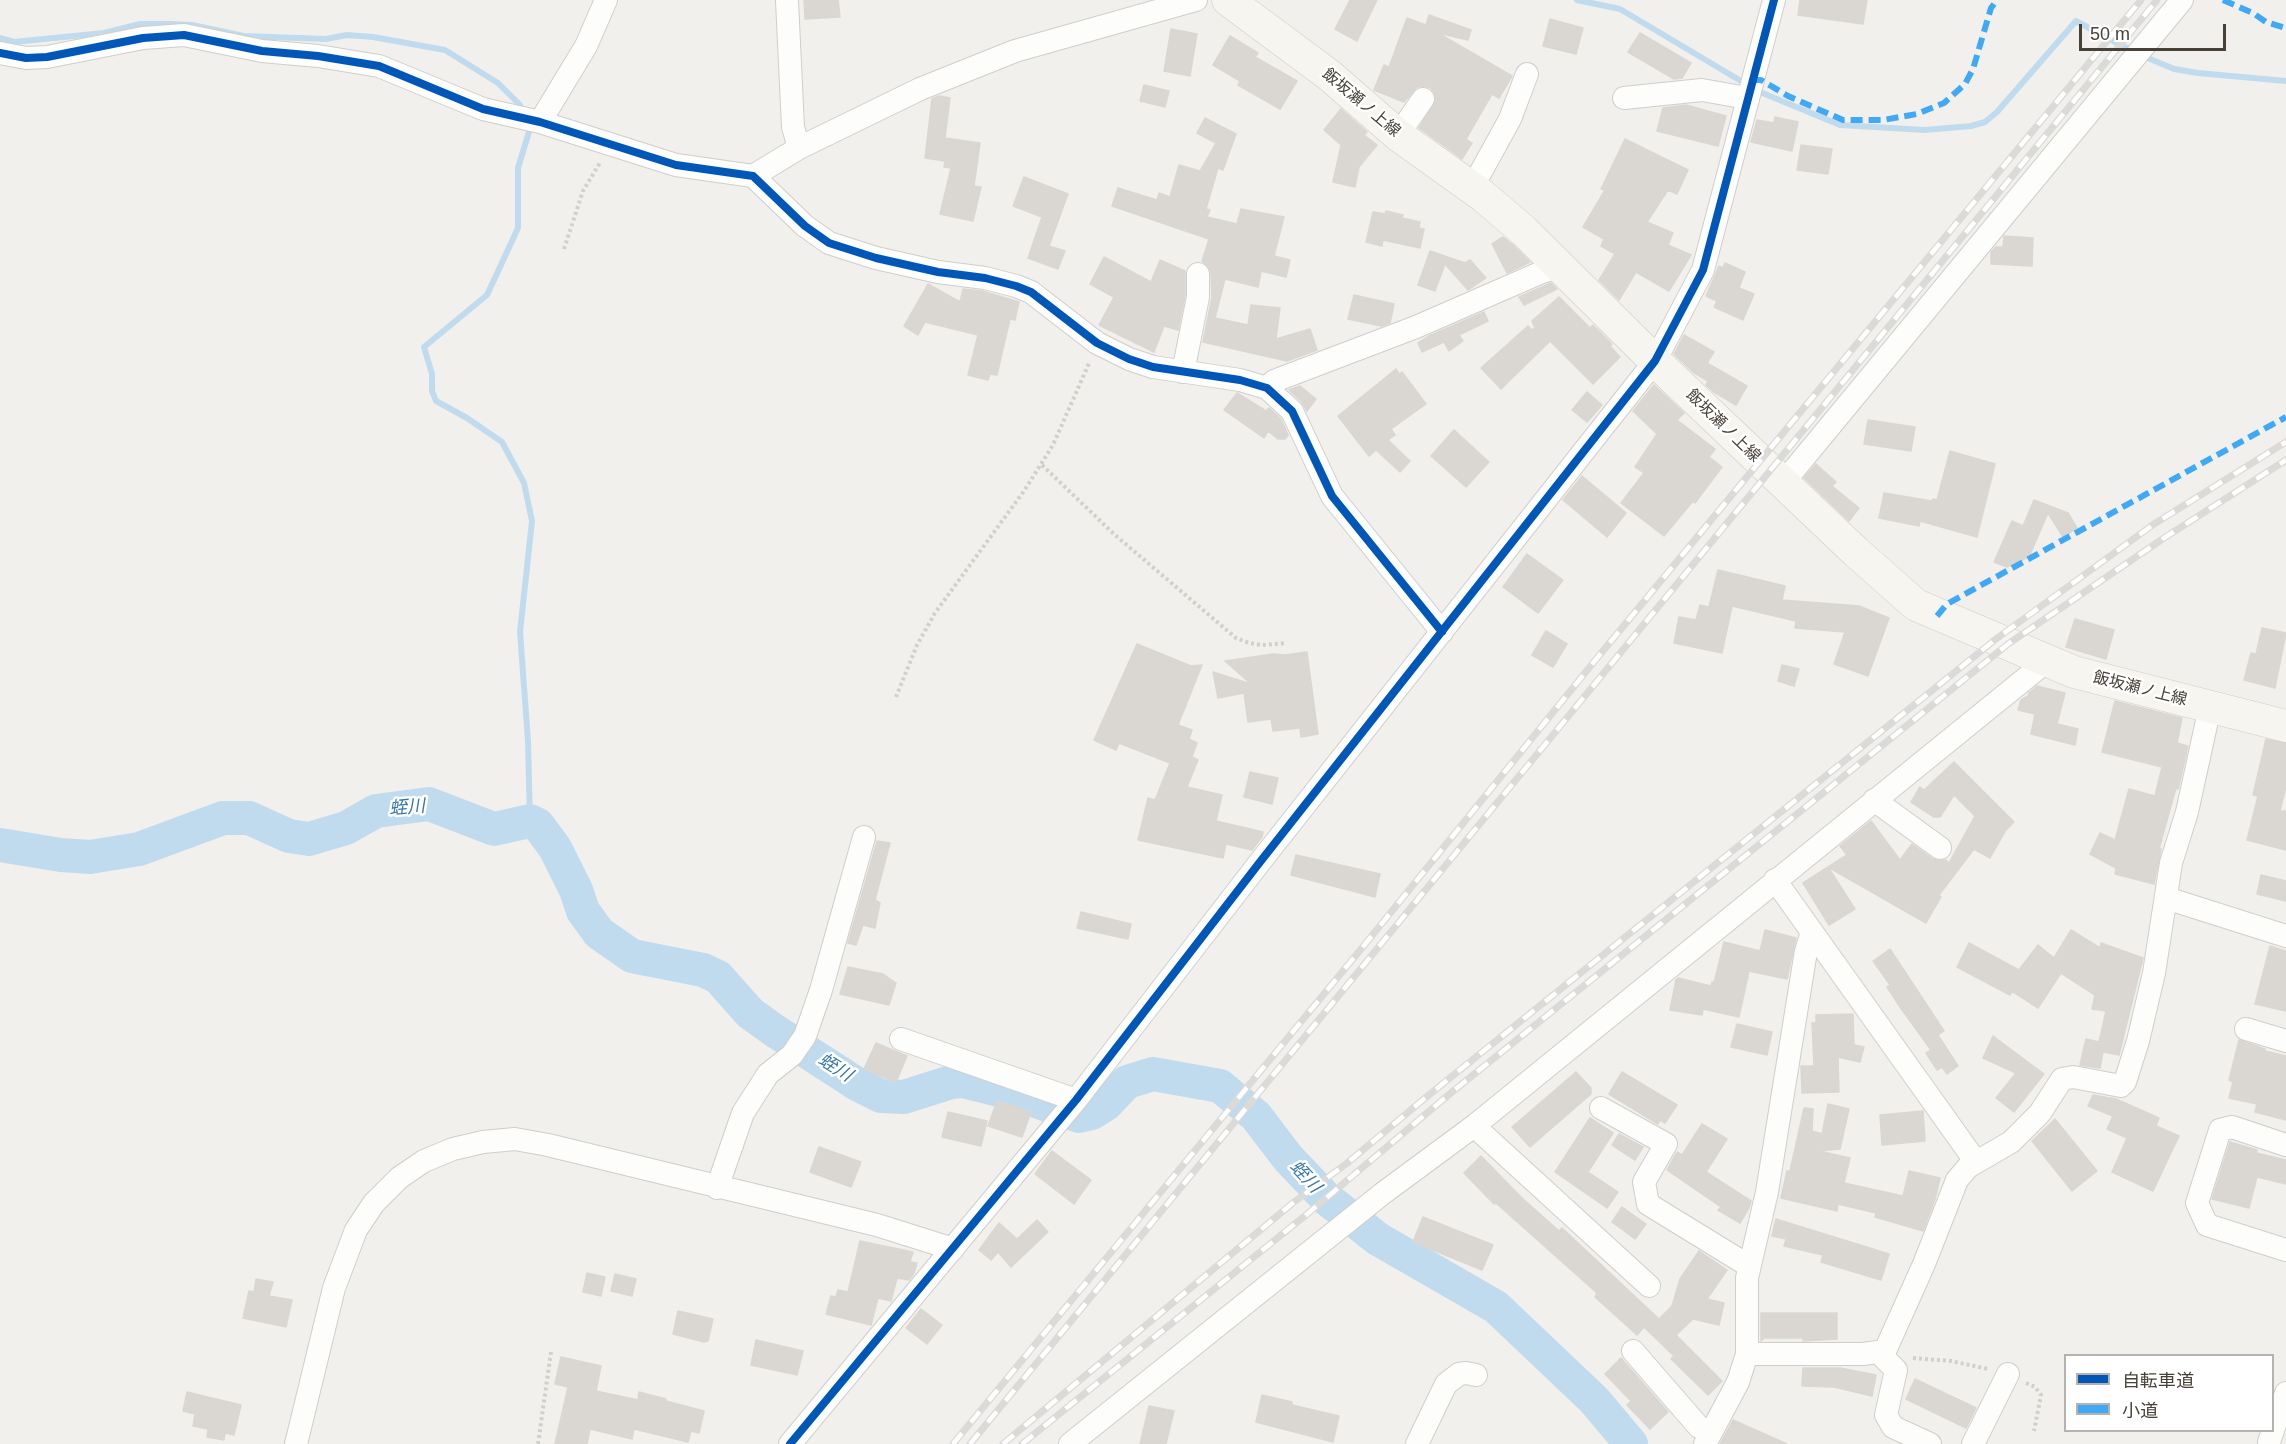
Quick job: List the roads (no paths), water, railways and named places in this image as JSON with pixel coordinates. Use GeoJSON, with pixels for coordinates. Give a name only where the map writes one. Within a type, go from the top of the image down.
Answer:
{"type":"FeatureCollection","features":[{"type":"Feature","properties":{"kind":"main road","name":"飯坂瀬ノ上線"},"geometry":{"type":"LineString","coordinates":[[1228,0],[1329,75],[1398,135],[1472,188],[1524,231],[1655,361],[1916,605],[2074,672],[2286,726]]}},
{"type":"Feature","properties":{"kind":"street"},"geometry":{"type":"LineString","coordinates":[[528,119],[586,46],[606,0]]}},
{"type":"Feature","properties":{"kind":"street"},"geometry":{"type":"LineString","coordinates":[[753,176],[799,148],[920,89],[1015,51],[1196,0]]}},
{"type":"Feature","properties":{"kind":"street"},"geometry":{"type":"LineString","coordinates":[[790,1444],[1074,1103],[1253,871],[1655,361],[1703,270],[1774,0]]}},
{"type":"Feature","properties":{"kind":"street"},"geometry":{"type":"LineString","coordinates":[[1783,483],[2182,0]]}},
{"type":"Feature","properties":{"kind":"street"},"geometry":{"type":"LineString","coordinates":[[787,2],[793,127],[799,148]]}},
{"type":"Feature","properties":{"kind":"street"},"geometry":{"type":"LineString","coordinates":[[0,53],[26,58],[47,57],[143,38],[184,35],[262,51],[318,56],[380,66],[483,109],[528,119],[676,165],[753,176],[806,226],[829,243],[876,258],[927,270],[1016,286],[1032,292],[1097,343],[1129,359],[1153,367],[1213,374],[1267,388],[1292,411],[1332,496],[1442,632]]}},
{"type":"Feature","properties":{"kind":"street"},"geometry":{"type":"LineString","coordinates":[[1472,188],[1510,119],[1527,74]]}},
{"type":"Feature","properties":{"kind":"street"},"geometry":{"type":"LineString","coordinates":[[1624,98],[1702,90],[1747,98]]}},
{"type":"Feature","properties":{"kind":"street"},"geometry":{"type":"LineString","coordinates":[[1398,135],[1423,99]]}},
{"type":"Feature","properties":{"kind":"street"},"geometry":{"type":"LineString","coordinates":[[1267,388],[1274,381],[1416,327],[1542,272],[1559,267]]}},
{"type":"Feature","properties":{"kind":"street"},"geometry":{"type":"LineString","coordinates":[[1183,372],[1198,297],[1198,274]]}},
{"type":"Feature","properties":{"kind":"street"},"geometry":{"type":"LineString","coordinates":[[1070,1444],[1382,1194],[1474,1126],[2047,661]]}},
{"type":"Feature","properties":{"kind":"street"},"geometry":{"type":"LineString","coordinates":[[1881,1352],[1924,1264],[1957,1180],[1968,1167],[2011,1142],[2040,1113],[2062,1079],[2073,1077],[2121,1086],[2125,1082],[2138,1041],[2154,973],[2171,863],[2187,812],[2210,707]]}},
{"type":"Feature","properties":{"kind":"street"},"geometry":{"type":"LineString","coordinates":[[1874,800],[1940,848]]}},
{"type":"Feature","properties":{"kind":"street"},"geometry":{"type":"LineString","coordinates":[[717,1188],[743,1113],[768,1074],[792,1055],[805,1036],[821,990],[864,837]]}},
{"type":"Feature","properties":{"kind":"street"},"geometry":{"type":"LineString","coordinates":[[1775,880],[1976,1162]]}},
{"type":"Feature","properties":{"kind":"street"},"geometry":{"type":"LineString","coordinates":[[2166,898],[2286,936]]}},
{"type":"Feature","properties":{"kind":"street"},"geometry":{"type":"LineString","coordinates":[[1633,1351],[1708,1438],[1738,1382],[1747,1354],[1747,1278],[1767,1192],[1806,951],[1812,932]]}},
{"type":"Feature","properties":{"kind":"street"},"geometry":{"type":"LineString","coordinates":[[2246,1029],[2286,1041]]}},
{"type":"Feature","properties":{"kind":"street"},"geometry":{"type":"LineString","coordinates":[[901,1039],[1074,1103]]}},
{"type":"Feature","properties":{"kind":"street"},"geometry":{"type":"LineString","coordinates":[[1601,1108],[1666,1144],[1644,1182],[1648,1204],[1749,1266]]}},
{"type":"Feature","properties":{"kind":"street"},"geometry":{"type":"LineString","coordinates":[[1474,1126],[1649,1286]]}},
{"type":"Feature","properties":{"kind":"street"},"geometry":{"type":"LineString","coordinates":[[2286,1145],[2232,1127],[2220,1130],[2197,1203],[2207,1225],[2286,1250]]}},
{"type":"Feature","properties":{"kind":"street"},"geometry":{"type":"LineString","coordinates":[[296,1444],[334,1288],[356,1230],[374,1203],[399,1178],[424,1161],[453,1149],[483,1142],[515,1139],[548,1145],[717,1188],[877,1225],[953,1249]]}},
{"type":"Feature","properties":{"kind":"street"},"geometry":{"type":"LineString","coordinates":[[1747,1354],[1881,1352]]}},
{"type":"Feature","properties":{"kind":"street"},"geometry":{"type":"LineString","coordinates":[[1881,1352],[1896,1370],[1886,1415],[1893,1427],[1930,1444]]}},
{"type":"Feature","properties":{"kind":"street"},"geometry":{"type":"LineString","coordinates":[[1417,1444],[1446,1384],[1459,1374],[1476,1374]]}},
{"type":"Feature","properties":{"kind":"street"},"geometry":{"type":"LineString","coordinates":[[1973,1444],[2008,1374]]}},
{"type":"Feature","properties":{"kind":"street"},"geometry":{"type":"LineString","coordinates":[[2271,1443],[2286,1393]]}},
{"type":"Feature","properties":{"kind":"waterway"},"geometry":{"type":"LineString","coordinates":[[1577,0],[1620,9],[1746,84]]}},
{"type":"Feature","properties":{"kind":"waterway"},"geometry":{"type":"LineString","coordinates":[[1755,90],[1840,125],[1925,130],[1971,126],[1985,122],[1997,112],[2076,21],[2134,52]]}},
{"type":"Feature","properties":{"kind":"waterway"},"geometry":{"type":"LineString","coordinates":[[0,38],[14,42],[104,33],[140,24],[192,25],[244,36],[326,39],[347,35],[373,37],[445,50],[498,83],[520,105],[523,113]]}},
{"type":"Feature","properties":{"kind":"waterway"},"geometry":{"type":"LineString","coordinates":[[2143,56],[2174,69],[2286,81]]}},
{"type":"Feature","properties":{"kind":"waterway"},"geometry":{"type":"LineString","coordinates":[[527,125],[529,132],[518,168],[518,228],[487,295],[424,347],[432,374],[432,391],[436,401],[467,418],[502,442],[524,483],[532,521],[520,632],[528,741],[530,821]]}},
{"type":"Feature","properties":{"kind":"waterway","name":"蛭川"},"geometry":{"type":"LineString","coordinates":[[0,845],[61,855],[90,857],[139,849],[223,818],[249,818],[289,836],[309,839],[346,828],[376,811],[429,804],[494,829],[530,821],[538,825],[555,848],[576,890],[583,911],[599,933],[632,956],[703,970],[718,977],[750,1013],[857,1084],[881,1096],[904,1097],[951,1082],[963,1081],[1015,1094],[1079,1116],[1092,1113],[1106,1104],[1127,1082],[1153,1074],[1220,1086],[1256,1116],[1288,1158],[1327,1199],[1378,1239],[1496,1307],[1594,1400],[1631,1444]]}},
{"type":"Feature","properties":{"kind":"railway"},"geometry":{"type":"LineString","coordinates":[[953,1444],[1366,943],[1593,663],[2141,0]]}},
{"type":"Feature","properties":{"kind":"railway"},"geometry":{"type":"LineString","coordinates":[[970,1444],[2157,0]]}},
{"type":"Feature","properties":{"kind":"railway"},"geometry":{"type":"LineString","coordinates":[[1003,1444],[1294,1202],[1346,1164],[1996,639],[2154,524],[2286,442]]}},
{"type":"Feature","properties":{"kind":"railway"},"geometry":{"type":"LineString","coordinates":[[1022,1444],[1306,1215],[1452,1092],[2008,644],[2164,538],[2286,460]]}}]}
